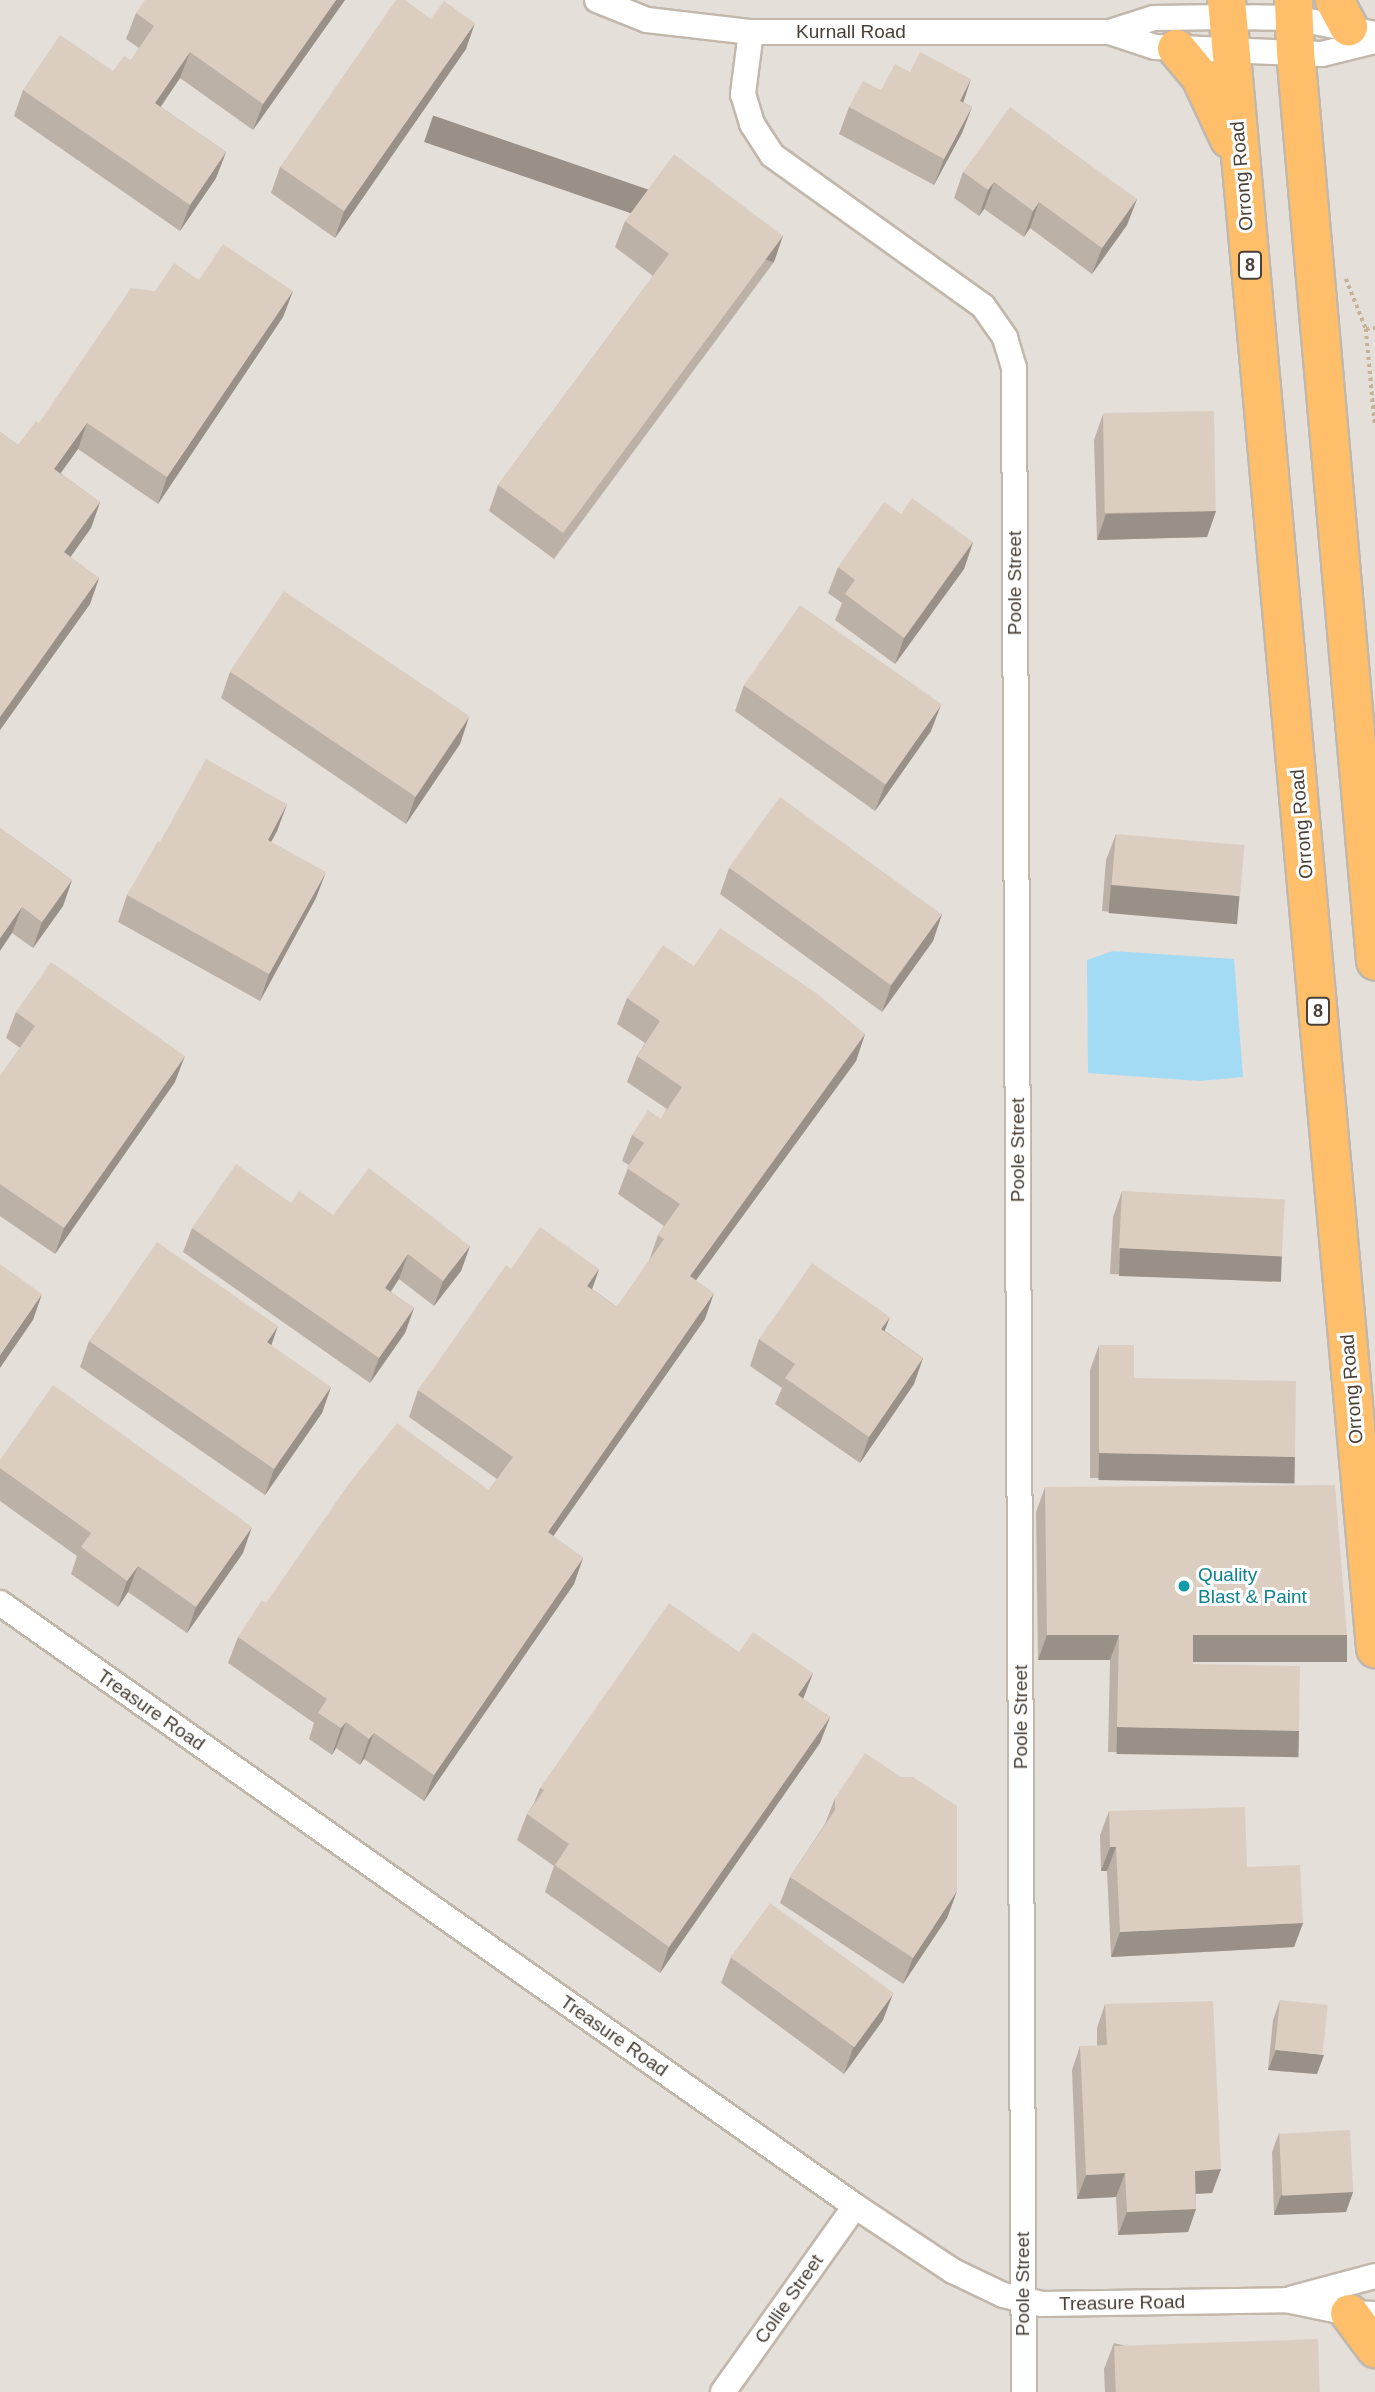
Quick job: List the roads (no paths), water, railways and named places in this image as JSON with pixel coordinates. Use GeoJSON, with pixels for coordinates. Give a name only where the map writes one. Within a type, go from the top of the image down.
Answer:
{"type":"FeatureCollection","features":[{"type":"Feature","properties":{"kind":"highway","name":"Orrong Road"},"geometry":{"type":"LineString","coordinates":[[1228,22],[1375,1648]]}},
{"type":"Feature","properties":{"kind":"highway"},"geometry":{"type":"LineString","coordinates":[[1294,23],[1375,960]]}},
{"type":"Feature","properties":{"kind":"highway"},"geometry":{"type":"LineString","coordinates":[[1176,48],[1188,58],[1200,77],[1240,158]]}},
{"type":"Feature","properties":{"kind":"highway"},"geometry":{"type":"LineString","coordinates":[[1362,2313],[1375,2348]]}},
{"type":"Feature","properties":{"kind":"street","name":"Kurnall Road"},"geometry":{"type":"LineString","coordinates":[[597,0],[646,20],[751,32],[1110,32],[1154,18],[1358,25]]}},
{"type":"Feature","properties":{"kind":"street","name":"Kurnall Road"},"geometry":{"type":"LineString","coordinates":[[1110,32],[1155,47],[1176,48],[1228,22],[1294,23],[1322,54],[1358,25]]}},
{"type":"Feature","properties":{"kind":"street","name":"Poole Street"},"geometry":{"type":"LineString","coordinates":[[751,32],[743,94],[752,124],[772,155],[983,306],[1005,338],[1014,368],[1024,2392]]}},
{"type":"Feature","properties":{"kind":"street","name":"Treasure Road"},"geometry":{"type":"LineString","coordinates":[[0,1603],[855,2206],[953,2271],[1023,2301],[1063,2304],[1286,2300],[1362,2313]]}},
{"type":"Feature","properties":{"kind":"street","name":"Collie Street"},"geometry":{"type":"LineString","coordinates":[[723,2392],[855,2206]]}},
{"type":"Feature","properties":{"kind":"street","name":"Treasure Road"},"geometry":{"type":"LineString","coordinates":[[1286,2300],[1375,2276]]}},
{"type":"Feature","properties":{"kind":"water"},"geometry":{"type":"Polygon","coordinates":[[[1113,951],[1234,959],[1243,1077],[1200,1081],[1088,1073],[1087,960],[1113,951]]]}},
{"type":"Feature","properties":{"kind":"place","name":"Quality Blast & Paint"},"geometry":{"type":"Point","coordinates":[1184,1586]}}]}
